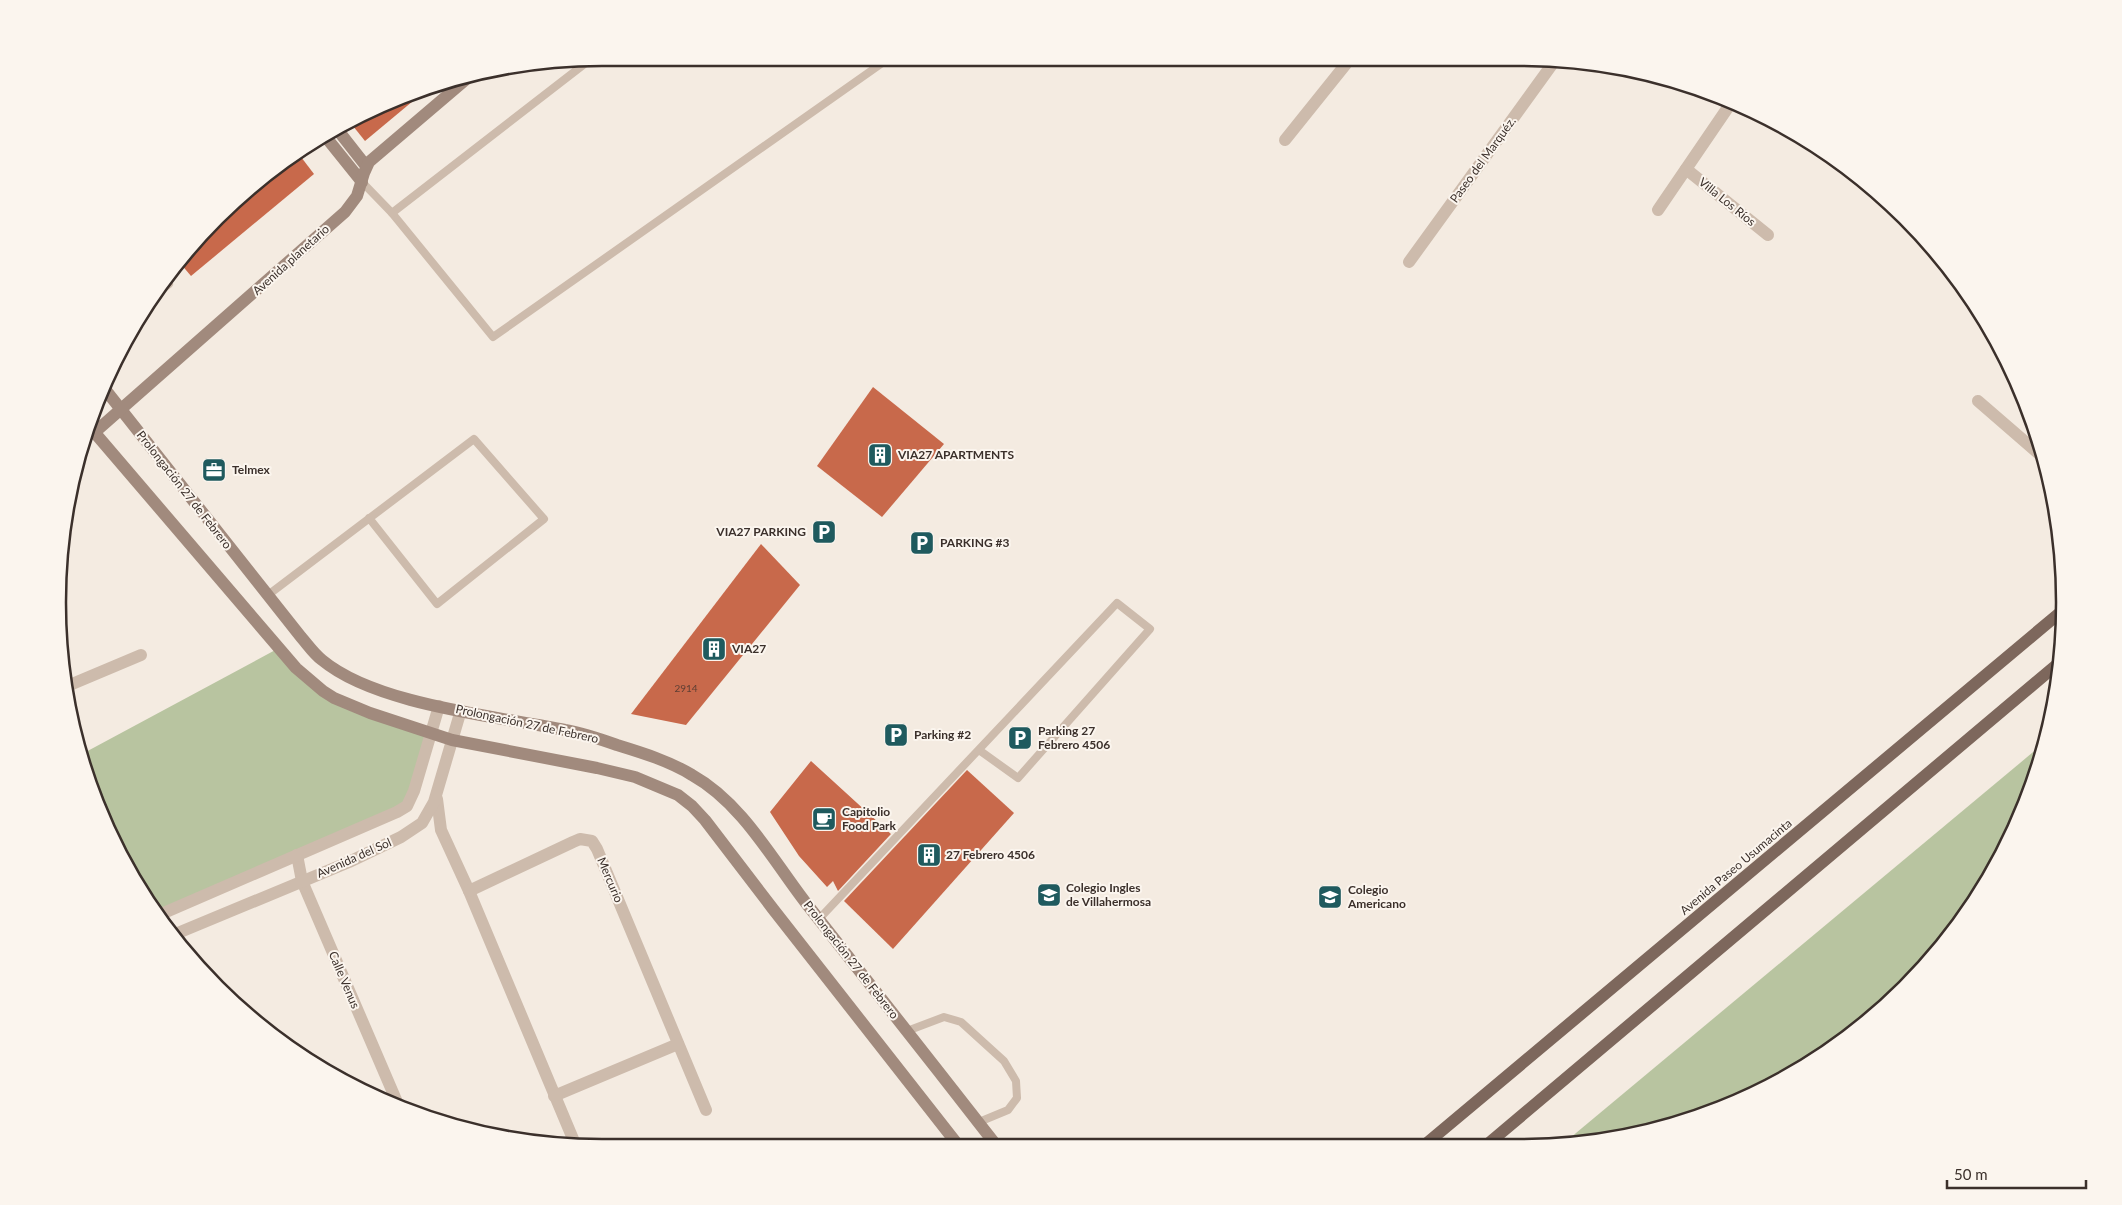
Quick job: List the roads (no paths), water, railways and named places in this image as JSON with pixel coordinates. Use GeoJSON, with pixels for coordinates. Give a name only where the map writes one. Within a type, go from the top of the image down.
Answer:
{"type":"FeatureCollection","features":[{"type":"Feature","properties":{"kind":"main road"},"geometry":{"type":"LineString","coordinates":[[341,134],[366,166],[457,87]]}},
{"type":"Feature","properties":{"kind":"main road"},"geometry":{"type":"LineString","coordinates":[[329,141],[362,182]]}},
{"type":"Feature","properties":{"kind":"main road","name":"Avenida planetario"},"geometry":{"type":"LineString","coordinates":[[96,426],[122,410],[344,212],[357,196],[366,166]]}},
{"type":"Feature","properties":{"kind":"main road","name":"Prolongación 27 de Febrero"},"geometry":{"type":"LineString","coordinates":[[109,394],[312,650],[338,671],[382,691],[439,706],[568,730],[600,739],[658,758],[695,776],[715,789],[735,810],[991,1139]]}},
{"type":"Feature","properties":{"kind":"main road"},"geometry":{"type":"LineString","coordinates":[[94,434],[296,668],[322,691],[347,704],[452,740],[636,777],[678,795],[692,806],[721,840],[953,1139]]}},
{"type":"Feature","properties":{"kind":"main road","name":"Avenida Paseo Usumacinta"},"geometry":{"type":"LineString","coordinates":[[1432,1139],[2056,616]]}},
{"type":"Feature","properties":{"kind":"main road"},"geometry":{"type":"LineString","coordinates":[[1494,1139],[2051,669]]}},
{"type":"Feature","properties":{"kind":"street"},"geometry":{"type":"LineString","coordinates":[[1285,140],[1344,66]]}},
{"type":"Feature","properties":{"kind":"street","name":"Paseo del Marquéz."},"geometry":{"type":"LineString","coordinates":[[1409,262],[1550,67]]}},
{"type":"Feature","properties":{"kind":"street"},"geometry":{"type":"LineString","coordinates":[[1658,210],[1727,108]]}},
{"type":"Feature","properties":{"kind":"street","name":"Villa Los Ríos"},"geometry":{"type":"LineString","coordinates":[[1686,169],[1768,235]]}},
{"type":"Feature","properties":{"kind":"street"},"geometry":{"type":"LineString","coordinates":[[1978,401],[2032,448]]}},
{"type":"Feature","properties":{"kind":"street"},"geometry":{"type":"LineString","coordinates":[[73,685],[140,656]]}},
{"type":"Feature","properties":{"kind":"street"},"geometry":{"type":"LineString","coordinates":[[439,706],[412,797],[416,808],[441,830]]}},
{"type":"Feature","properties":{"kind":"street","name":"Avenida del Sol"},"geometry":{"type":"LineString","coordinates":[[180,932],[348,862],[417,828],[426,818],[436,794],[461,710]]}},
{"type":"Feature","properties":{"kind":"street"},"geometry":{"type":"LineString","coordinates":[[436,794],[441,830],[469,891],[573,1138]]}},
{"type":"Feature","properties":{"kind":"street","name":"Avenida del Sol"},"geometry":{"type":"LineString","coordinates":[[165,912],[397,812],[407,806],[412,797]]}},
{"type":"Feature","properties":{"kind":"street","name":"Mercurio"},"geometry":{"type":"LineString","coordinates":[[469,891],[580,839],[592,841],[596,846],[706,1110]]}},
{"type":"Feature","properties":{"kind":"street","name":"Calle Venus"},"geometry":{"type":"LineString","coordinates":[[297,855],[302,881],[395,1097]]}},
{"type":"Feature","properties":{"kind":"street"},"geometry":{"type":"LineString","coordinates":[[554,1096],[678,1044]]}},
{"type":"Feature","properties":{"kind":"lane"},"geometry":{"type":"LineString","coordinates":[[362,182],[392,213],[493,338],[878,66]]}},
{"type":"Feature","properties":{"kind":"lane"},"geometry":{"type":"LineString","coordinates":[[392,213],[581,67]]}},
{"type":"Feature","properties":{"kind":"lane"},"geometry":{"type":"LineString","coordinates":[[268,595],[369,518],[474,439],[544,519],[438,604],[369,518]]}},
{"type":"Feature","properties":{"kind":"lane"},"geometry":{"type":"LineString","coordinates":[[819,919],[1117,603],[1150,629],[1018,778],[979,750]]}},
{"type":"Feature","properties":{"kind":"lane"},"geometry":{"type":"LineString","coordinates":[[907,1031],[944,1018],[961,1022],[1004,1061],[1016,1081],[1017,1098],[1008,1110],[978,1122]]}},
{"type":"Feature","properties":{"kind":"place","name":"VIA27 APARTMENTS"},"geometry":{"type":"Point","coordinates":[880,455]}},
{"type":"Feature","properties":{"kind":"place","name":"Telmex"},"geometry":{"type":"Point","coordinates":[214,470]}},
{"type":"Feature","properties":{"kind":"place","name":"VIA27 PARKING"},"geometry":{"type":"Point","coordinates":[824,532]}},
{"type":"Feature","properties":{"kind":"place","name":"PARKING #3"},"geometry":{"type":"Point","coordinates":[922,543]}},
{"type":"Feature","properties":{"kind":"place","name":"VIA27"},"geometry":{"type":"Point","coordinates":[714,649]}},
{"type":"Feature","properties":{"kind":"place","name":"Parking #2"},"geometry":{"type":"Point","coordinates":[896,735]}},
{"type":"Feature","properties":{"kind":"place","name":"Parking 27 Febrero 4506"},"geometry":{"type":"Point","coordinates":[1020,738]}},
{"type":"Feature","properties":{"kind":"place","name":"Capitolio Food Park"},"geometry":{"type":"Point","coordinates":[824,819]}},
{"type":"Feature","properties":{"kind":"place","name":"27 Febrero 4506"},"geometry":{"type":"Point","coordinates":[929,855]}},
{"type":"Feature","properties":{"kind":"place","name":"Colegio Ingles de Villahermosa"},"geometry":{"type":"Point","coordinates":[1049,895]}},
{"type":"Feature","properties":{"kind":"place","name":"Colegio Americano"},"geometry":{"type":"Point","coordinates":[1330,897]}}]}
